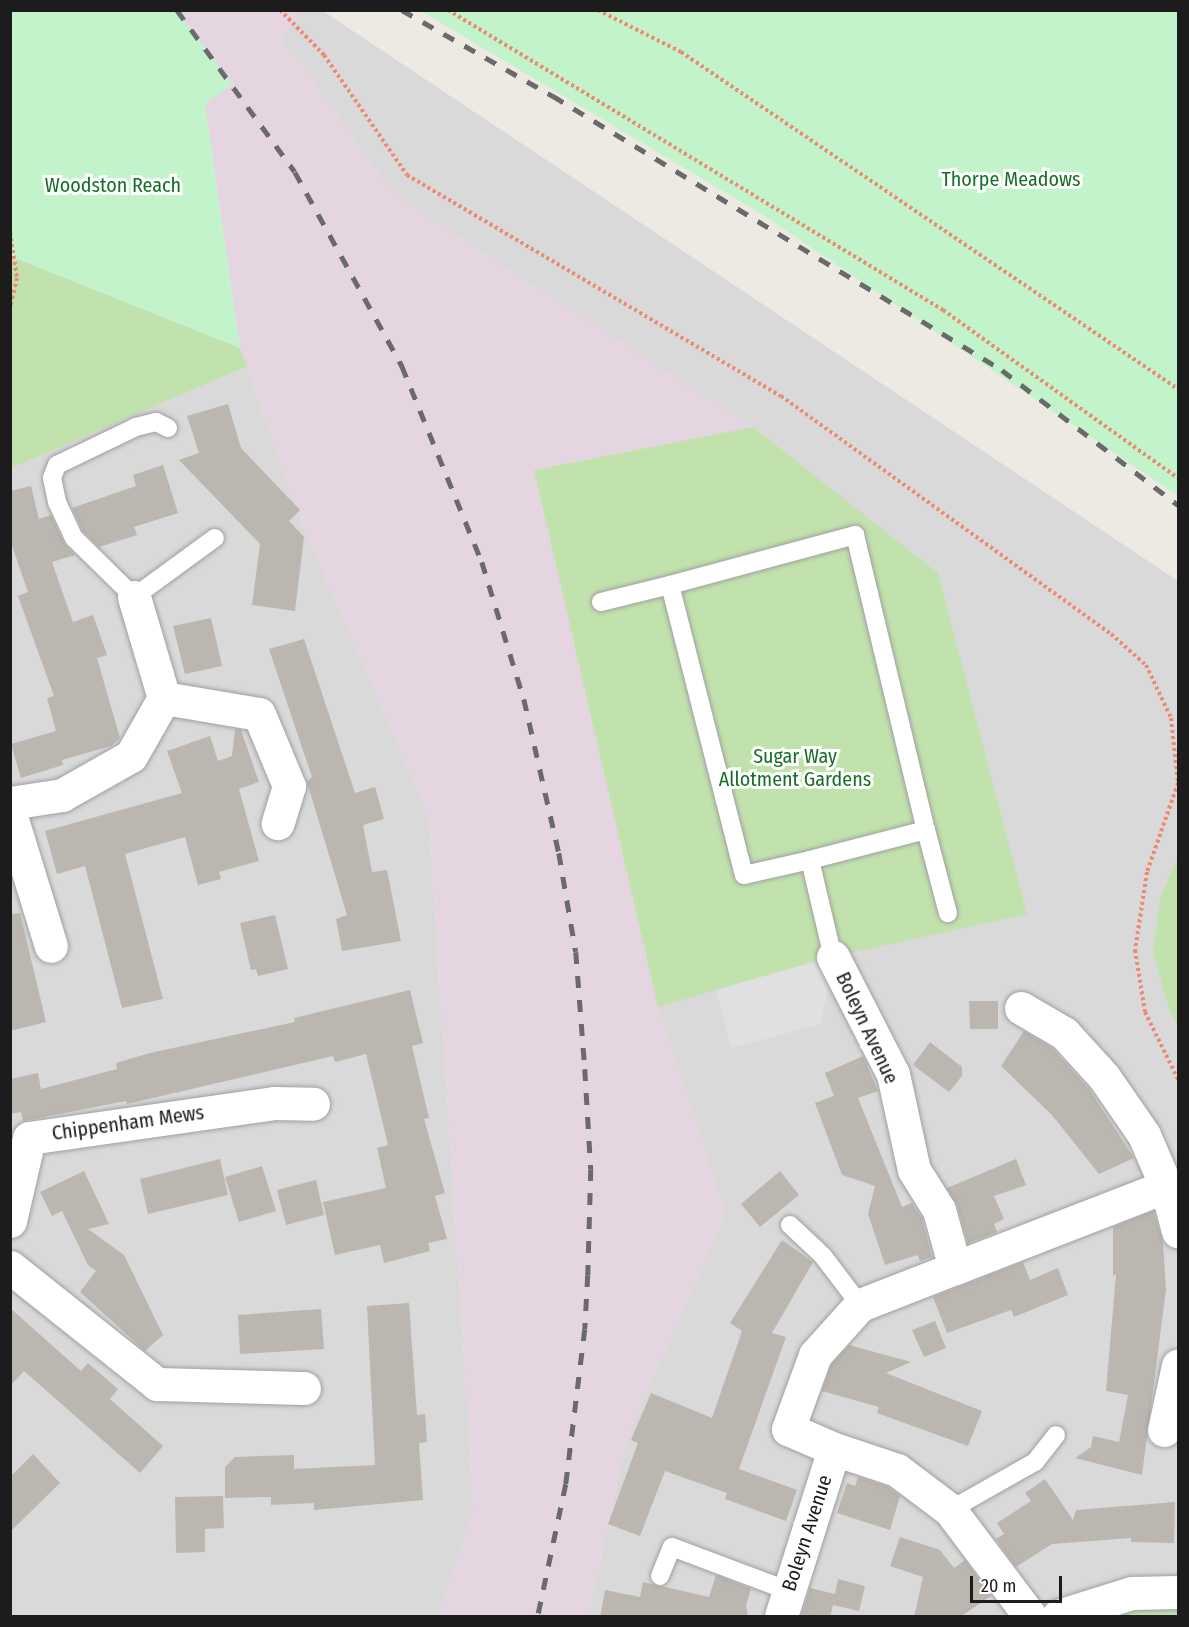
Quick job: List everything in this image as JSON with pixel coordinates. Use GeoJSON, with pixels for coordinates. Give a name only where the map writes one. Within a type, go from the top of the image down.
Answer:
{"type":"FeatureCollection","features":[{"type":"Feature","properties":{"kind":"street"},"geometry":{"type":"LineString","coordinates":[[10,803],[62,795],[131,756],[164,698],[134,597]]}},
{"type":"Feature","properties":{"kind":"street"},"geometry":{"type":"LineString","coordinates":[[164,698],[259,714],[290,786],[278,823]]}},
{"type":"Feature","properties":{"kind":"street"},"geometry":{"type":"LineString","coordinates":[[10,813],[51,946]]}},
{"type":"Feature","properties":{"kind":"street","name":"Boleyn Avenue"},"geometry":{"type":"LineString","coordinates":[[833,957],[893,1074],[914,1170],[939,1210],[955,1268]]}},
{"type":"Feature","properties":{"kind":"street"},"geometry":{"type":"LineString","coordinates":[[1021,1008],[1064,1033],[1104,1077],[1144,1135],[1166,1186],[1179,1231]]}},
{"type":"Feature","properties":{"kind":"street","name":"Chippenham Mews"},"geometry":{"type":"LineString","coordinates":[[10,1221],[29,1138],[273,1103],[313,1104]]}},
{"type":"Feature","properties":{"kind":"street","name":"Boleyn Avenue"},"geometry":{"type":"LineString","coordinates":[[1030,1617],[950,1510],[897,1470],[834,1449],[788,1429],[815,1355],[860,1305],[1166,1186]]}},
{"type":"Feature","properties":{"kind":"street"},"geometry":{"type":"LineString","coordinates":[[10,1267],[157,1384],[304,1388]]}},
{"type":"Feature","properties":{"kind":"street"},"geometry":{"type":"LineString","coordinates":[[1164,1430],[1179,1365]]}},
{"type":"Feature","properties":{"kind":"street","name":"Boleyn Avenue"},"geometry":{"type":"LineString","coordinates":[[785,1604],[834,1449]]}},
{"type":"Feature","properties":{"kind":"street"},"geometry":{"type":"LineString","coordinates":[[1058,1617],[1132,1593],[1179,1592]]}},
{"type":"Feature","properties":{"kind":"lane"},"geometry":{"type":"LineString","coordinates":[[168,428],[156,422],[136,427],[57,465],[52,478],[57,502],[74,538],[134,597],[214,538]]}},
{"type":"Feature","properties":{"kind":"lane"},"geometry":{"type":"LineString","coordinates":[[601,602],[855,535],[948,913]]}},
{"type":"Feature","properties":{"kind":"lane"},"geometry":{"type":"LineString","coordinates":[[670,585],[744,875],[926,830]]}},
{"type":"Feature","properties":{"kind":"lane"},"geometry":{"type":"LineString","coordinates":[[810,860],[833,957]]}},
{"type":"Feature","properties":{"kind":"lane"},"geometry":{"type":"LineString","coordinates":[[790,1225],[823,1256],[860,1305]]}},
{"type":"Feature","properties":{"kind":"lane"},"geometry":{"type":"LineString","coordinates":[[950,1510],[1035,1462],[1056,1435]]}},
{"type":"Feature","properties":{"kind":"lane"},"geometry":{"type":"LineString","coordinates":[[660,1576],[672,1547],[785,1604]]}},
{"type":"Feature","properties":{"kind":"path"},"geometry":{"type":"LineString","coordinates":[[280,10],[324,55],[407,175],[781,396],[1092,620],[1146,665],[1171,718],[1178,783],[1147,872],[1135,950],[1145,1012],[1179,1079]]}},
{"type":"Feature","properties":{"kind":"path"},"geometry":{"type":"LineString","coordinates":[[448,10],[943,310],[1179,478]]}},
{"type":"Feature","properties":{"kind":"path"},"geometry":{"type":"LineString","coordinates":[[598,10],[681,52],[1179,389]]}},
{"type":"Feature","properties":{"kind":"path"},"geometry":{"type":"LineString","coordinates":[[10,232],[17,278],[10,309]]}},
{"type":"Feature","properties":{"kind":"shaded area"},"geometry":{"type":"Polygon","coordinates":[[[137,11],[300,11],[280,42],[303,67],[394,195],[753,427],[534,470],[658,1007],[725,1215],[627,1436],[588,1616],[438,1616],[474,1509],[429,816],[303,525],[240,348],[205,104],[137,11]]]}},
{"type":"Feature","properties":{"kind":"shaded area"},"geometry":{"type":"Polygon","coordinates":[[[300,11],[323,11],[1178,581],[1178,1616],[588,1616],[627,1436],[725,1215],[658,1007],[534,470],[752,427],[394,195],[303,67],[280,42],[300,11]]]}},
{"type":"Feature","properties":{"kind":"shaded area"},"geometry":{"type":"Polygon","coordinates":[[[10,256],[240,348],[303,525],[429,816],[474,1509],[438,1616],[11,1616],[10,256]]]}},
{"type":"Feature","properties":{"kind":"shaded area"},"geometry":{"type":"Polygon","coordinates":[[[833,957],[821,1024],[731,1048],[716,990],[833,957]]]}},
{"type":"Feature","properties":{"kind":"green space","name":"Woodston Reach"},"geometry":{"type":"Polygon","coordinates":[[[10,11],[177,11],[233,84],[205,104],[240,348],[11,256],[10,11]]]}},
{"type":"Feature","properties":{"kind":"green space","name":"Thorpe Meadows"},"geometry":{"type":"Polygon","coordinates":[[[421,11],[1178,11],[1178,496],[766,217],[421,11]]]}},
{"type":"Feature","properties":{"kind":"green space"},"geometry":{"type":"Polygon","coordinates":[[[10,256],[240,348],[247,366],[11,468],[10,256]]]}},
{"type":"Feature","properties":{"kind":"green space","name":"Sugar Way Allotment Gardens"},"geometry":{"type":"Polygon","coordinates":[[[753,427],[938,573],[1027,914],[818,960],[658,1007],[534,470],[753,427]]]}},
{"type":"Feature","properties":{"kind":"green space"},"geometry":{"type":"Polygon","coordinates":[[[1178,856],[1178,1026],[1169,1009],[1153,952],[1160,898],[1178,856]]]}},
{"type":"Feature","properties":{"kind":"green space"},"geometry":{"type":"Polygon","coordinates":[[[1178,1608],[1178,1616],[1094,1616],[1117,1609],[1178,1608]]]}},
{"type":"Feature","properties":{"kind":"building"},"geometry":{"type":"Polygon","coordinates":[[[228,404],[241,448],[300,510],[289,521],[304,537],[295,611],[252,605],[260,544],[179,460],[199,453],[187,416],[228,404]]]}},
{"type":"Feature","properties":{"kind":"building"},"geometry":{"type":"Polygon","coordinates":[[[163,465],[178,513],[134,527],[137,535],[99,547],[83,531],[72,508],[136,486],[133,475],[163,465]]]}},
{"type":"Feature","properties":{"kind":"building"},"geometry":{"type":"Polygon","coordinates":[[[31,486],[39,519],[51,515],[64,543],[75,555],[52,562],[73,622],[93,615],[107,655],[97,658],[120,738],[111,746],[62,760],[63,765],[21,778],[11,744],[56,731],[47,698],[54,696],[18,596],[28,592],[10,540],[10,491],[31,486]]]}},
{"type":"Feature","properties":{"kind":"building"},"geometry":{"type":"Polygon","coordinates":[[[211,618],[222,666],[185,674],[173,626],[211,618]]]}},
{"type":"Feature","properties":{"kind":"building"},"geometry":{"type":"Polygon","coordinates":[[[304,639],[355,793],[375,787],[384,819],[363,825],[372,872],[387,870],[401,941],[342,951],[336,919],[347,915],[307,782],[312,777],[269,649],[304,639]]]}},
{"type":"Feature","properties":{"kind":"building"},"geometry":{"type":"Polygon","coordinates":[[[235,729],[241,730],[259,782],[239,789],[259,861],[219,872],[221,879],[198,885],[185,837],[125,854],[163,999],[122,1008],[85,866],[57,874],[45,831],[182,793],[167,751],[210,736],[218,761],[232,756],[235,729]]]}},
{"type":"Feature","properties":{"kind":"building"},"geometry":{"type":"Polygon","coordinates":[[[20,913],[46,1022],[10,1031],[10,914],[20,913]]]}},
{"type":"Feature","properties":{"kind":"building"},"geometry":{"type":"Polygon","coordinates":[[[275,915],[288,969],[258,976],[256,969],[251,970],[240,923],[275,915]]]}},
{"type":"Feature","properties":{"kind":"building"},"geometry":{"type":"Polygon","coordinates":[[[410,990],[423,1043],[412,1046],[429,1118],[424,1119],[445,1193],[435,1196],[447,1239],[428,1243],[430,1251],[384,1263],[380,1245],[335,1255],[323,1202],[386,1188],[377,1148],[388,1145],[366,1054],[335,1062],[333,1056],[127,1104],[126,1101],[23,1121],[21,1112],[10,1114],[10,1079],[38,1073],[41,1089],[117,1069],[116,1063],[150,1053],[295,1022],[294,1018],[410,990]]]}},
{"type":"Feature","properties":{"kind":"building"},"geometry":{"type":"Polygon","coordinates":[[[969,1001],[998,1001],[998,1029],[970,1029],[969,1001]]]}},
{"type":"Feature","properties":{"kind":"building"},"geometry":{"type":"Polygon","coordinates":[[[1024,1031],[1052,1048],[1089,1089],[1134,1158],[1099,1174],[1052,1115],[1001,1066],[1024,1031]]]}},
{"type":"Feature","properties":{"kind":"building"},"geometry":{"type":"Polygon","coordinates":[[[930,1042],[962,1067],[962,1076],[949,1092],[913,1065],[930,1042]]]}},
{"type":"Feature","properties":{"kind":"building"},"geometry":{"type":"Polygon","coordinates":[[[863,1056],[878,1091],[858,1098],[902,1207],[912,1203],[922,1218],[932,1257],[920,1261],[918,1255],[885,1265],[868,1214],[875,1186],[842,1175],[815,1103],[834,1096],[825,1073],[863,1056]]]}},
{"type":"Feature","properties":{"kind":"building"},"geometry":{"type":"Polygon","coordinates":[[[220,1159],[228,1195],[148,1214],[140,1179],[220,1159]]]}},
{"type":"Feature","properties":{"kind":"building"},"geometry":{"type":"Polygon","coordinates":[[[1016,1159],[1026,1185],[994,1196],[1004,1219],[994,1224],[997,1232],[968,1243],[957,1205],[947,1188],[1016,1159]]]}},
{"type":"Feature","properties":{"kind":"building"},"geometry":{"type":"Polygon","coordinates":[[[262,1166],[276,1211],[239,1222],[225,1177],[262,1166]]]}},
{"type":"Feature","properties":{"kind":"building"},"geometry":{"type":"Polygon","coordinates":[[[84,1171],[109,1224],[88,1229],[124,1255],[163,1335],[145,1351],[80,1292],[96,1271],[88,1265],[62,1211],[52,1216],[40,1192],[84,1171]]]}},
{"type":"Feature","properties":{"kind":"building"},"geometry":{"type":"Polygon","coordinates":[[[780,1171],[799,1195],[760,1227],[741,1204],[780,1171]]]}},
{"type":"Feature","properties":{"kind":"building"},"geometry":{"type":"Polygon","coordinates":[[[316,1180],[324,1215],[286,1225],[277,1190],[316,1180]]]}},
{"type":"Feature","properties":{"kind":"building"},"geometry":{"type":"Polygon","coordinates":[[[1153,1211],[1163,1242],[1166,1290],[1142,1475],[1075,1458],[1091,1447],[1093,1436],[1119,1442],[1128,1395],[1106,1391],[1116,1274],[1113,1276],[1113,1227],[1153,1211]]]}},
{"type":"Feature","properties":{"kind":"building"},"geometry":{"type":"Polygon","coordinates":[[[782,1240],[813,1262],[772,1333],[786,1337],[739,1469],[797,1490],[786,1521],[725,1499],[727,1493],[665,1471],[640,1536],[608,1524],[638,1443],[631,1440],[651,1393],[712,1418],[742,1331],[730,1323],[782,1240]]]}},
{"type":"Feature","properties":{"kind":"building"},"geometry":{"type":"Polygon","coordinates":[[[1023,1262],[1030,1280],[1058,1268],[1068,1295],[1014,1317],[1011,1310],[947,1333],[933,1297],[1023,1262]]]}},
{"type":"Feature","properties":{"kind":"building"},"geometry":{"type":"Polygon","coordinates":[[[409,1303],[417,1415],[425,1414],[427,1442],[419,1443],[423,1500],[314,1510],[314,1503],[271,1505],[271,1497],[225,1498],[225,1467],[235,1457],[294,1455],[294,1469],[375,1465],[367,1306],[409,1303]]]}},
{"type":"Feature","properties":{"kind":"building"},"geometry":{"type":"Polygon","coordinates":[[[10,1308],[81,1371],[88,1363],[118,1389],[110,1399],[163,1446],[140,1473],[24,1371],[10,1386],[10,1308]]]}},
{"type":"Feature","properties":{"kind":"building"},"geometry":{"type":"Polygon","coordinates":[[[321,1309],[324,1349],[240,1354],[238,1315],[321,1309]]]}},
{"type":"Feature","properties":{"kind":"building"},"geometry":{"type":"Polygon","coordinates":[[[935,1321],[946,1348],[924,1357],[912,1330],[935,1321]]]}},
{"type":"Feature","properties":{"kind":"building"},"geometry":{"type":"Polygon","coordinates":[[[849,1345],[911,1362],[886,1373],[982,1411],[968,1446],[877,1413],[879,1407],[822,1391],[831,1365],[849,1345]]]}},
{"type":"Feature","properties":{"kind":"building"},"geometry":{"type":"Polygon","coordinates":[[[33,1454],[60,1483],[10,1532],[10,1477],[33,1454]]]}},
{"type":"Feature","properties":{"kind":"building"},"geometry":{"type":"Polygon","coordinates":[[[858,1477],[888,1487],[900,1496],[890,1530],[837,1513],[847,1483],[855,1486],[858,1477]]]}},
{"type":"Feature","properties":{"kind":"building"},"geometry":{"type":"Polygon","coordinates":[[[1045,1479],[1073,1520],[1076,1510],[1175,1502],[1174,1543],[1131,1542],[1131,1538],[1052,1544],[1016,1567],[996,1539],[1004,1534],[997,1523],[1031,1501],[1025,1493],[1045,1479]]]}},
{"type":"Feature","properties":{"kind":"building"},"geometry":{"type":"Polygon","coordinates":[[[223,1496],[224,1528],[205,1529],[205,1552],[176,1553],[175,1497],[223,1496]]]}},
{"type":"Feature","properties":{"kind":"building"},"geometry":{"type":"Polygon","coordinates":[[[900,1537],[940,1550],[954,1568],[965,1560],[991,1596],[960,1617],[914,1617],[923,1577],[890,1566],[900,1537]]]}},
{"type":"Feature","properties":{"kind":"building"},"geometry":{"type":"Polygon","coordinates":[[[716,1575],[751,1589],[746,1605],[748,1617],[600,1617],[605,1590],[640,1597],[643,1582],[709,1597],[716,1575]]]}},
{"type":"Feature","properties":{"kind":"building"},"geometry":{"type":"Polygon","coordinates":[[[838,1579],[865,1586],[859,1611],[833,1605],[830,1617],[801,1617],[810,1588],[835,1594],[838,1579]]]}},
{"type":"Feature","properties":{"kind":"railway"},"geometry":{"type":"LineString","coordinates":[[177,10],[295,172],[402,366],[482,562],[524,699],[559,853],[576,952],[591,1169],[585,1329],[566,1484],[538,1616]]}},
{"type":"Feature","properties":{"kind":"railway"},"geometry":{"type":"LineString","coordinates":[[402,10],[553,96],[1002,370],[1178,505]]}}]}
